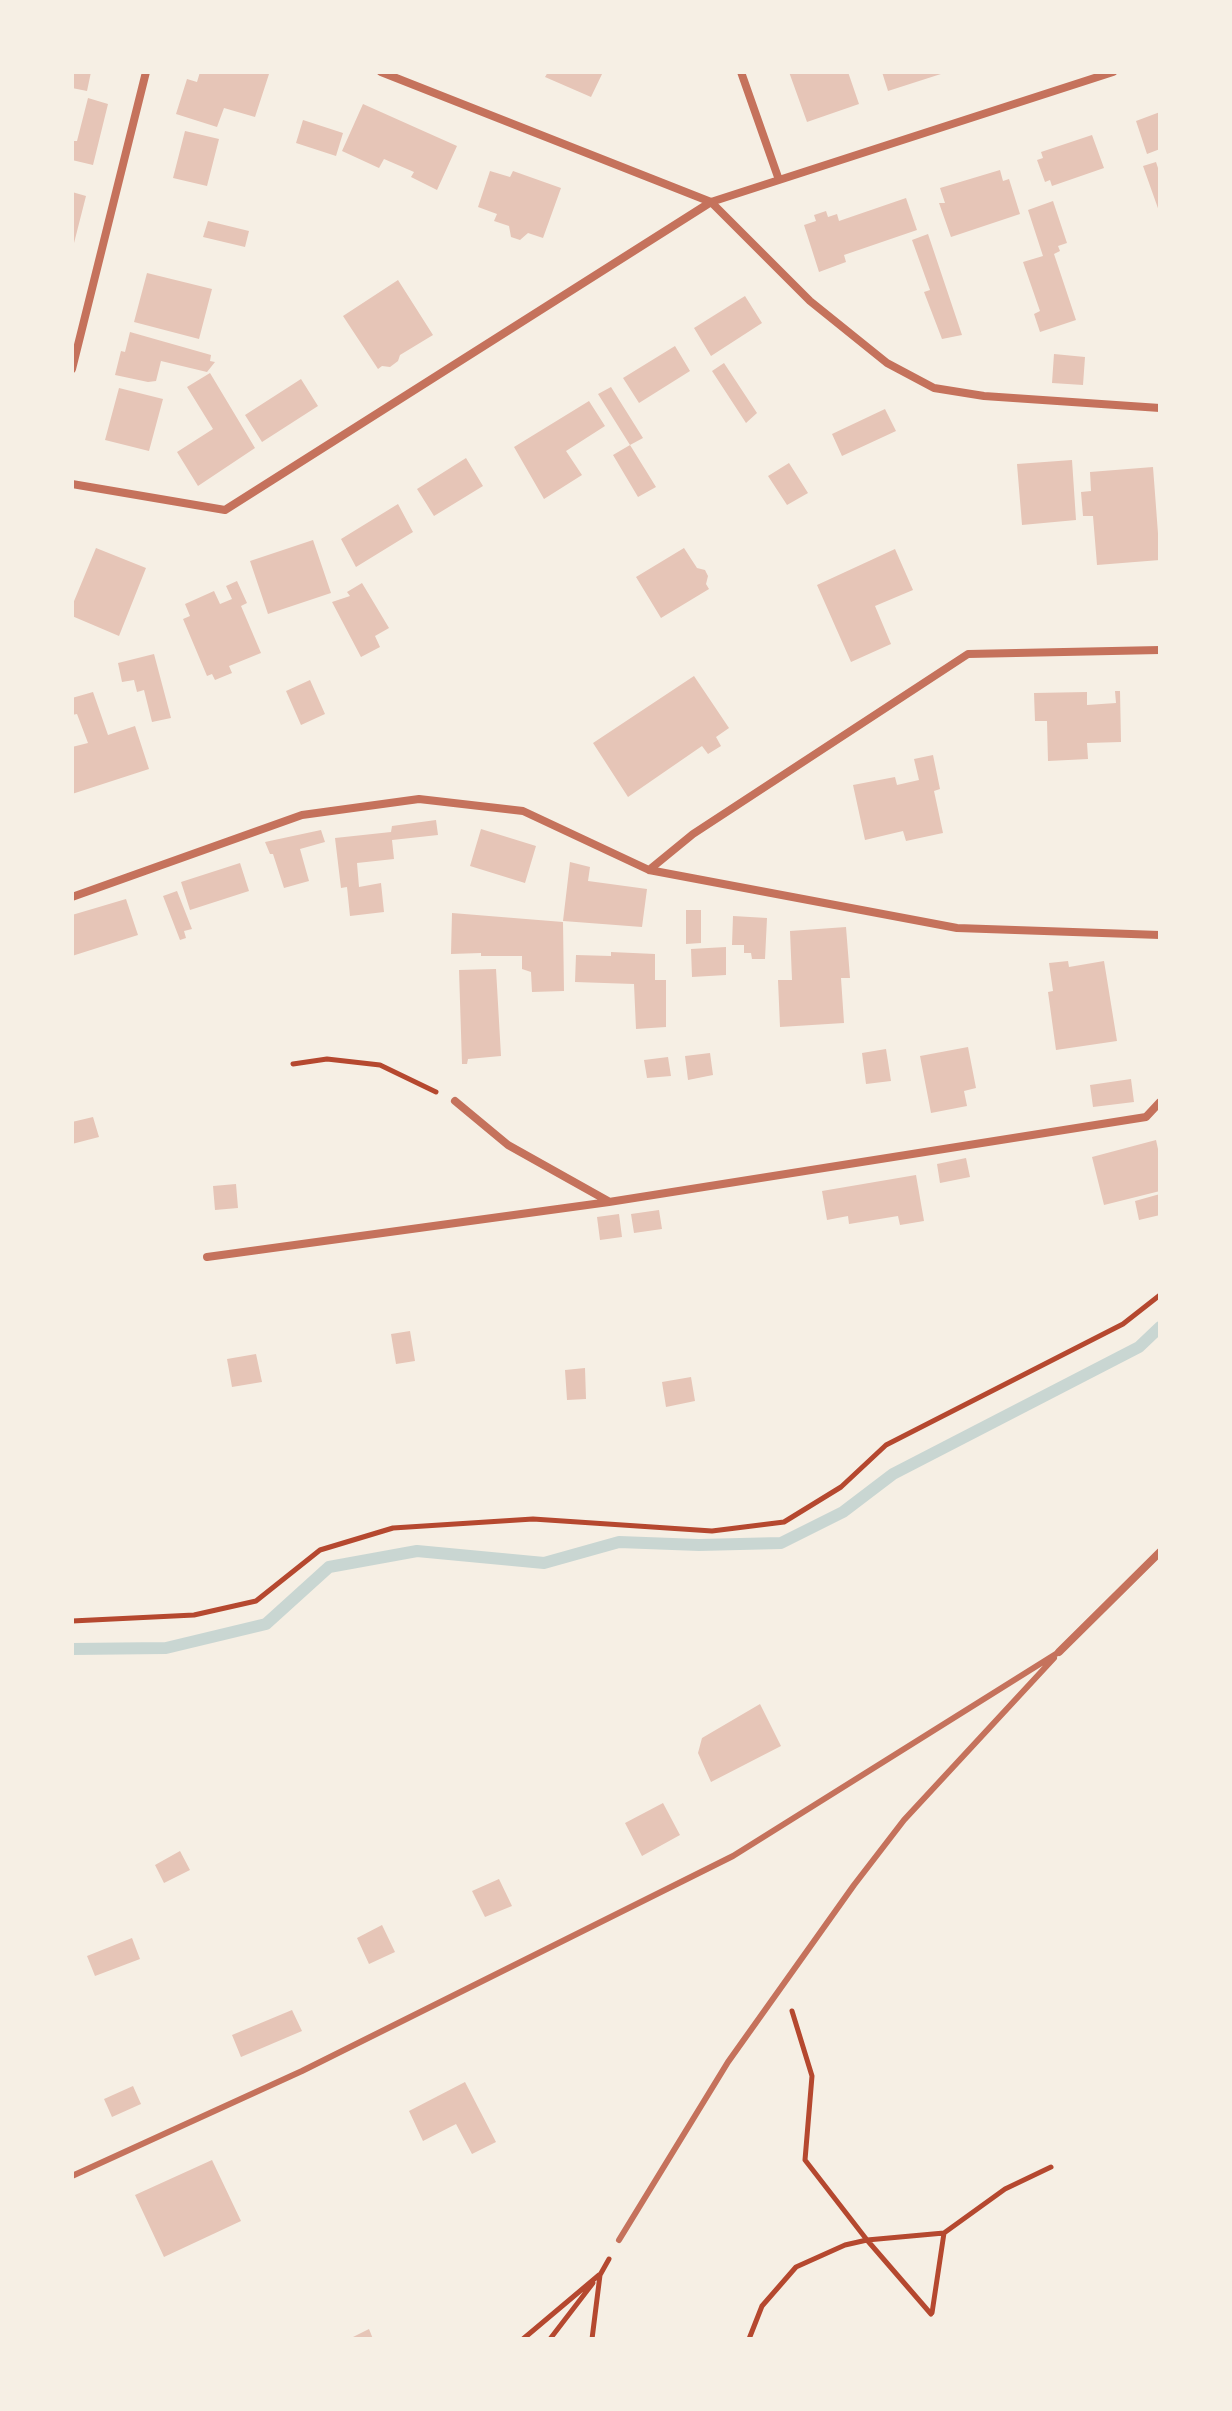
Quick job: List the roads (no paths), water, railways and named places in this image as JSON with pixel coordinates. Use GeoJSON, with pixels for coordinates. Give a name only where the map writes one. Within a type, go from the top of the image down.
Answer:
{"type":"FeatureCollection","features":[{"type":"Feature","properties":{"kind":"street"},"geometry":{"type":"LineString","coordinates":[[72,369],[146,72]]}},
{"type":"Feature","properties":{"kind":"street"},"geometry":{"type":"LineString","coordinates":[[381,72],[711,202],[810,301],[887,363],[934,388],[984,396],[1160,408]]}},
{"type":"Feature","properties":{"kind":"street"},"geometry":{"type":"LineString","coordinates":[[741,72],[779,180]]}},
{"type":"Feature","properties":{"kind":"street"},"geometry":{"type":"LineString","coordinates":[[72,484],[225,510],[711,202],[1113,72]]}},
{"type":"Feature","properties":{"kind":"street"},"geometry":{"type":"LineString","coordinates":[[649,870],[693,834],[968,654],[1160,650]]}},
{"type":"Feature","properties":{"kind":"street"},"geometry":{"type":"LineString","coordinates":[[72,897],[302,815],[419,799],[523,811],[649,870],[957,928],[1160,935]]}},
{"type":"Feature","properties":{"kind":"street"},"geometry":{"type":"LineString","coordinates":[[455,1101],[508,1145],[609,1202]]}},
{"type":"Feature","properties":{"kind":"street"},"geometry":{"type":"LineString","coordinates":[[207,1257],[609,1202],[1146,1117],[1160,1102]]}},
{"type":"Feature","properties":{"kind":"street"},"geometry":{"type":"LineString","coordinates":[[1059,1652],[1160,1552]]}},
{"type":"Feature","properties":{"kind":"lane"},"geometry":{"type":"LineString","coordinates":[[619,2240],[728,2062],[904,1820],[1059,1652]]}},
{"type":"Feature","properties":{"kind":"lane"},"geometry":{"type":"LineString","coordinates":[[72,2176],[302,2071],[733,1856],[1059,1652]]}},
{"type":"Feature","properties":{"kind":"waterway"},"geometry":{"type":"LineString","coordinates":[[72,1649],[166,1648],[266,1624],[329,1567],[417,1551],[544,1563],[619,1542],[699,1545],[781,1543],[843,1512],[893,1474],[1139,1347],[1160,1327]]}}]}
